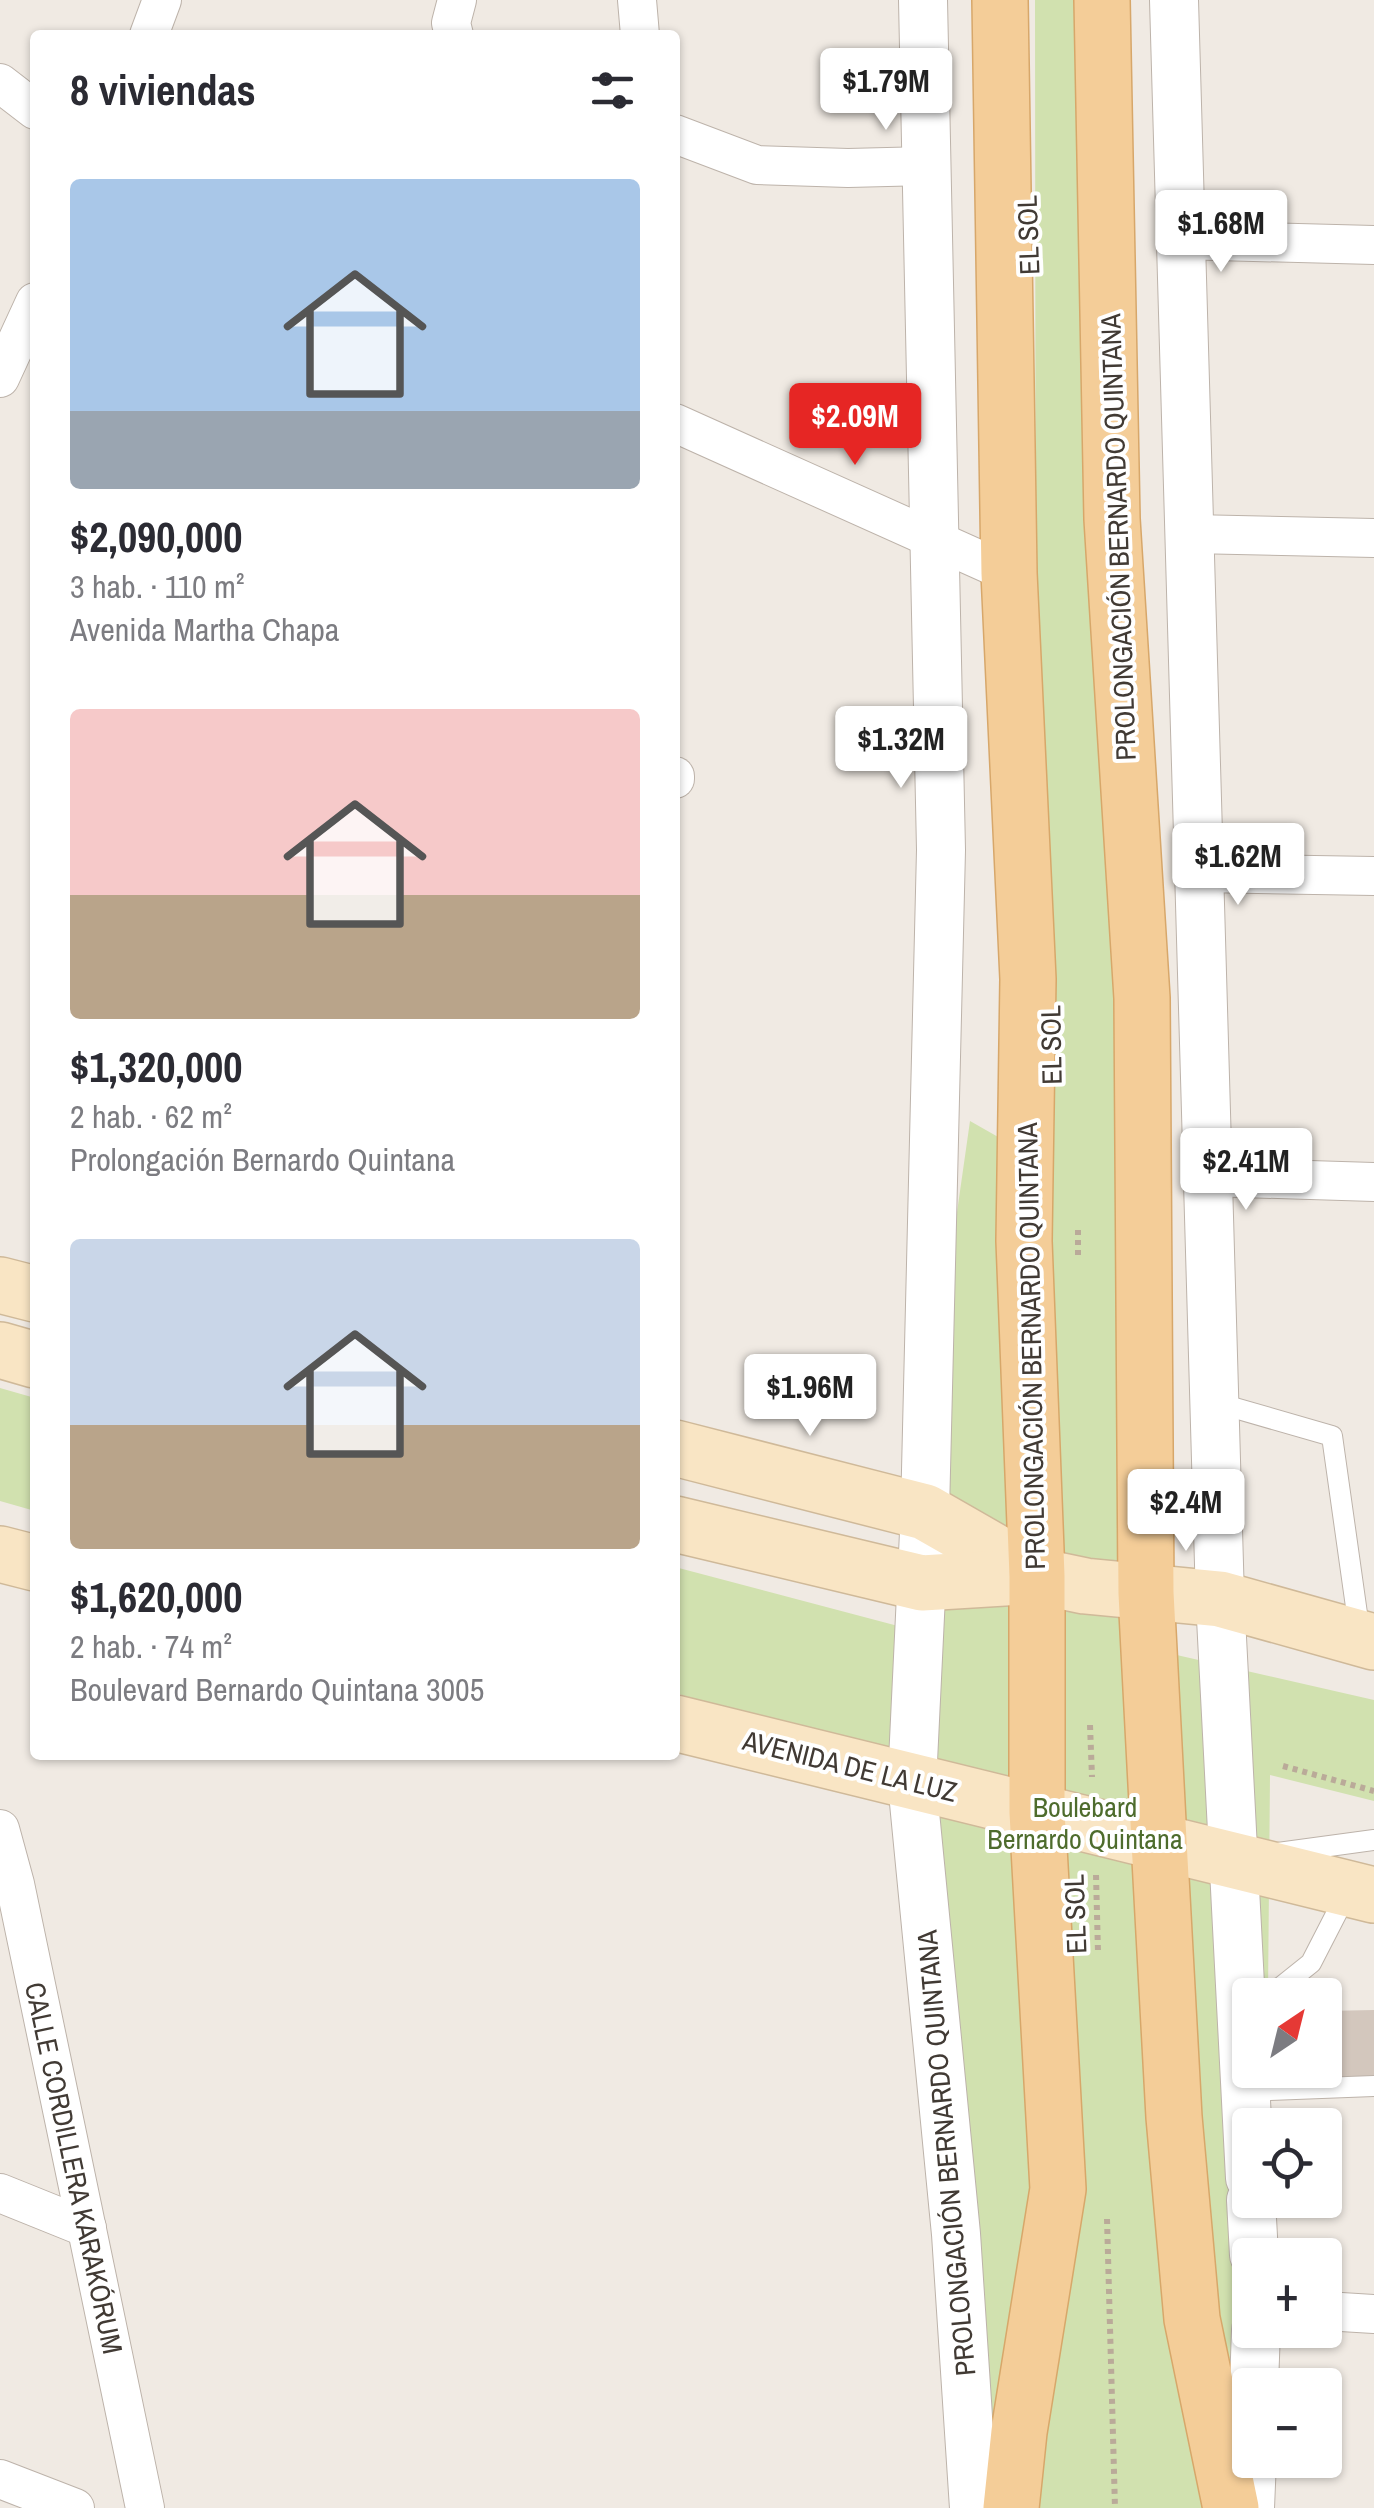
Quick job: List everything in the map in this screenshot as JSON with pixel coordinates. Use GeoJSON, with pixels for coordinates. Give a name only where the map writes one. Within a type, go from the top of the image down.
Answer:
{"type":"FeatureCollection","features":[{"type":"Feature","properties":{"kind":"main road","name":"PROLONGACIÓN BERNARDO QUINTANA"},"geometry":{"type":"LineString","coordinates":[[1000,0],[1009,572],[1028,979],[1024,1240],[1037,1576],[1038,1812],[1058,2189],[1019,2432],[1011,2508]]}},
{"type":"Feature","properties":{"kind":"main road","name":"PROLONGACIÓN BERNARDO QUINTANA"},"geometry":{"type":"LineString","coordinates":[[1102,0],[1112,519],[1142,998],[1146,1593],[1174,2117],[1192,2319],[1231,2508]]}},
{"type":"Feature","properties":{"kind":"main road"},"geometry":{"type":"LineString","coordinates":[[0,1285],[30,1293]]}},
{"type":"Feature","properties":{"kind":"main road"},"geometry":{"type":"LineString","coordinates":[[0,1350],[30,1359]]}},
{"type":"Feature","properties":{"kind":"main road"},"geometry":{"type":"LineString","coordinates":[[680,1449],[925,1512],[1037,1576]]}},
{"type":"Feature","properties":{"kind":"main road"},"geometry":{"type":"LineString","coordinates":[[680,1525],[922,1582],[1037,1576],[1146,1593],[1220,1599],[1367,1640]]}},
{"type":"Feature","properties":{"kind":"main road"},"geometry":{"type":"LineString","coordinates":[[0,1554],[30,1562]]}},
{"type":"Feature","properties":{"kind":"main road","name":"AVENIDA DE LA LUZ"},"geometry":{"type":"LineString","coordinates":[[680,1724],[1362,1892]]}},
{"type":"Feature","properties":{"kind":"street"},"geometry":{"type":"LineString","coordinates":[[151,30],[162,0]]}},
{"type":"Feature","properties":{"kind":"street"},"geometry":{"type":"LineString","coordinates":[[453,30],[457,0]]}},
{"type":"Feature","properties":{"kind":"street"},"geometry":{"type":"LineString","coordinates":[[637,0],[640,30]]}},
{"type":"Feature","properties":{"kind":"street","name":"PROLONGACIÓN BERNARDO QUINTANA"},"geometry":{"type":"LineString","coordinates":[[923,0],[940,850],[925,1512],[912,1782],[956,2234],[974,2508]]}},
{"type":"Feature","properties":{"kind":"street"},"geometry":{"type":"LineString","coordinates":[[1174,0],[1220,1599],[1232,1858],[1259,1978]]}},
{"type":"Feature","properties":{"kind":"street"},"geometry":{"type":"LineString","coordinates":[[0,83],[30,106]]}},
{"type":"Feature","properties":{"kind":"street"},"geometry":{"type":"LineString","coordinates":[[680,136],[758,166],[927,166]]}},
{"type":"Feature","properties":{"kind":"street"},"geometry":{"type":"LineString","coordinates":[[1179,240],[1374,245]]}},
{"type":"Feature","properties":{"kind":"street"},"geometry":{"type":"LineString","coordinates":[[0,378],[30,313]]}},
{"type":"Feature","properties":{"kind":"street"},"geometry":{"type":"LineString","coordinates":[[680,425],[1009,572]]}},
{"type":"Feature","properties":{"kind":"street"},"geometry":{"type":"LineString","coordinates":[[1191,534],[1374,538]]}},
{"type":"Feature","properties":{"kind":"street"},"geometry":{"type":"LineString","coordinates":[[1200,873],[1374,876]]}},
{"type":"Feature","properties":{"kind":"street"},"geometry":{"type":"LineString","coordinates":[[1209,1178],[1374,1182]]}},
{"type":"Feature","properties":{"kind":"street","name":"CALLE CORDILLERA KARAKÓRUM"},"geometry":{"type":"LineString","coordinates":[[0,1829],[8,1881],[87,2228],[145,2508]]}},
{"type":"Feature","properties":{"kind":"street"},"geometry":{"type":"LineString","coordinates":[[0,2193],[87,2228]]}},
{"type":"Feature","properties":{"kind":"street"},"geometry":{"type":"LineString","coordinates":[[1342,2312],[1374,2314]]}},
{"type":"Feature","properties":{"kind":"street"},"geometry":{"type":"LineString","coordinates":[[1250,2508],[1251,2478]]}},
{"type":"Feature","properties":{"kind":"street"},"geometry":{"type":"LineString","coordinates":[[0,2479],[75,2508]]}},
{"type":"Feature","properties":{"kind":"lane"},"geometry":{"type":"LineString","coordinates":[[1214,1402],[1332,1436],[1367,1640]]}},
{"type":"Feature","properties":{"kind":"lane"},"geometry":{"type":"LineString","coordinates":[[1232,1858],[1374,1840]]}},
{"type":"Feature","properties":{"kind":"lane"},"geometry":{"type":"LineString","coordinates":[[1289,1978],[1310,1963],[1362,1892]]}},
{"type":"Feature","properties":{"kind":"lane"},"geometry":{"type":"LineString","coordinates":[[1342,2085],[1374,2086]]}},
{"type":"Feature","properties":{"kind":"path"},"geometry":{"type":"LineString","coordinates":[[1077,1213],[1078,1272]]}},
{"type":"Feature","properties":{"kind":"path","name":"EL SOL"},"geometry":{"type":"LineString","coordinates":[[1090,1706],[1099,1962]]}},
{"type":"Feature","properties":{"kind":"path"},"geometry":{"type":"LineString","coordinates":[[1284,1766],[1374,1792]]}},
{"type":"Feature","properties":{"kind":"path"},"geometry":{"type":"LineString","coordinates":[[1106,2216],[1116,2508]]}},
{"type":"Feature","properties":{"kind":"green space","name":"Boulebard Bernardo Quintana"},"geometry":{"type":"Polygon","coordinates":[[[1035,0],[1088,0],[1146,1648],[1374,1700],[1374,1801],[1270,1775],[1268,1978],[1232,1978],[1232,2088],[1250,2088],[1250,2108],[1232,2108],[1232,2218],[1250,2218],[1250,2238],[1232,2238],[1232,2348],[1250,2348],[1250,2368],[1232,2368],[1232,2478],[1256,2478],[1265,2508],[961,2508],[890,1755],[680,1694],[680,1568],[898,1626],[970,1121],[1014,1146],[1036,903],[1035,0]]]}},
{"type":"Feature","properties":{"kind":"green space"},"geometry":{"type":"Polygon","coordinates":[[[0,1388],[30,1397],[30,1510],[0,1501],[0,1388]]]}},
{"type":"Feature","properties":{"kind":"building"},"geometry":{"type":"Polygon","coordinates":[[[1374,2010],[1374,2078],[1342,2078],[1342,2011],[1374,2010]]]}}]}
